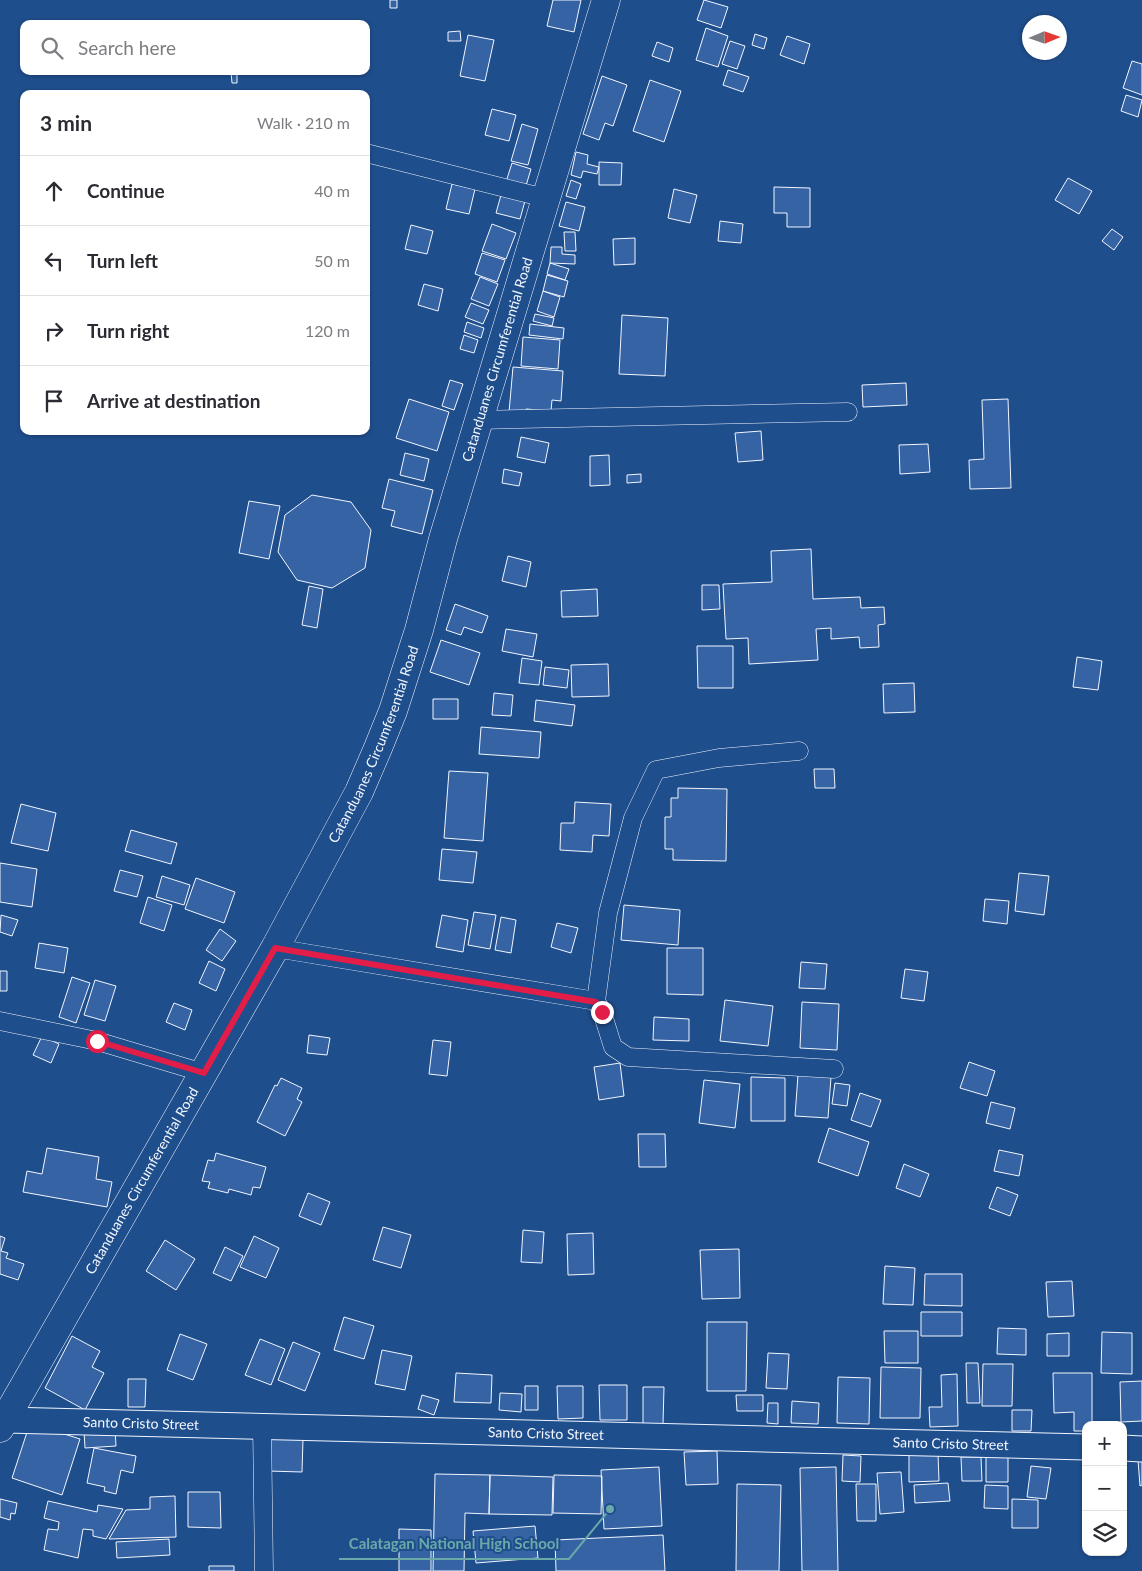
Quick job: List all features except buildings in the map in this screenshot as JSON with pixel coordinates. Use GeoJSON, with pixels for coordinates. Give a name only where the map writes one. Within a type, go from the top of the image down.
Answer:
{"type":"FeatureCollection","features":[{"type":"Feature","properties":{"kind":"main road","name":"Catanduanes Circumferential Road"},"geometry":{"type":"LineString","coordinates":[[3,1424],[275,948],[359,792],[387,726],[420,630],[443,538],[606,0]]}},
{"type":"Feature","properties":{"kind":"street"},"geometry":{"type":"LineString","coordinates":[[370,154],[545,198]]}},
{"type":"Feature","properties":{"kind":"street"},"geometry":{"type":"LineString","coordinates":[[478,420],[848,412]]}},
{"type":"Feature","properties":{"kind":"street"},"geometry":{"type":"LineString","coordinates":[[799,751],[719,758],[656,770],[633,818],[608,913],[596,1002],[602,1012],[613,1048],[628,1057],[834,1069]]}},
{"type":"Feature","properties":{"kind":"street"},"geometry":{"type":"LineString","coordinates":[[275,948],[596,1002]]}},
{"type":"Feature","properties":{"kind":"street"},"geometry":{"type":"LineString","coordinates":[[0,1021],[97,1041],[204,1073]]}},
{"type":"Feature","properties":{"kind":"street","name":"Santo Cristo Street"},"geometry":{"type":"LineString","coordinates":[[3,1424],[262,1426],[1082,1447]]}},
{"type":"Feature","properties":{"kind":"street"},"geometry":{"type":"LineString","coordinates":[[262,1426],[264,1571]]}},
{"type":"Feature","properties":{"kind":"street"},"geometry":{"type":"LineString","coordinates":[[1127,1448],[1142,1449]]}},
{"type":"Feature","properties":{"kind":"place","name":"Calatagan National High School"},"geometry":{"type":"Point","coordinates":[610,1509]}},
{"type":"Feature","properties":{"kind":"route"},"geometry":{"type":"LineString","coordinates":[[97,1041],[204,1073],[275,948],[596,1002],[602,1012]]}}]}
